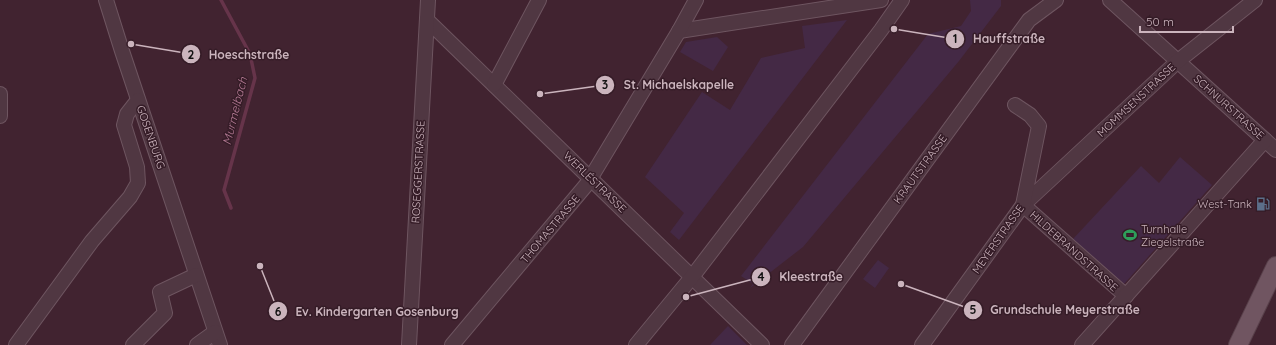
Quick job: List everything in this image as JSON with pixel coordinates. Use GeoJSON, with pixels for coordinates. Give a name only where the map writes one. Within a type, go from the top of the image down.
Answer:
{"type":"FeatureCollection","features":[{"type":"Feature","properties":{"kind":"main road"},"geometry":{"type":"LineString","coordinates":[[1238,345],[1276,266]]}},
{"type":"Feature","properties":{"kind":"street","name":"GOSENBURG"},"geometry":{"type":"LineString","coordinates":[[106,0],[217,338]]}},
{"type":"Feature","properties":{"kind":"street","name":"ROSEGGERSTRASSE"},"geometry":{"type":"LineString","coordinates":[[409,345],[428,0]]}},
{"type":"Feature","properties":{"kind":"street"},"geometry":{"type":"LineString","coordinates":[[494,85],[539,0]]}},
{"type":"Feature","properties":{"kind":"street","name":"THOMASTRASSE"},"geometry":{"type":"LineString","coordinates":[[452,345],[591,178],[696,0]]}},
{"type":"Feature","properties":{"kind":"street"},"geometry":{"type":"LineString","coordinates":[[679,31],[881,0]]}},
{"type":"Feature","properties":{"kind":"street"},"geometry":{"type":"LineString","coordinates":[[636,345],[692,277],[882,30],[902,0]]}},
{"type":"Feature","properties":{"kind":"street","name":"KRAUTSTRASSE"},"geometry":{"type":"LineString","coordinates":[[792,345],[1029,20],[1056,0]]}},
{"type":"Feature","properties":{"kind":"street","name":"SCHNURSTRASSE"},"geometry":{"type":"LineString","coordinates":[[1110,0],[1276,150]]}},
{"type":"Feature","properties":{"kind":"street","name":"MOMMSENSTRASSE"},"geometry":{"type":"LineString","coordinates":[[1023,205],[1178,61],[1255,0]]}},
{"type":"Feature","properties":{"kind":"street","name":"WERLÉSTRASSE"},"geometry":{"type":"LineString","coordinates":[[427,20],[762,345]]}},
{"type":"Feature","properties":{"kind":"street"},"geometry":{"type":"LineString","coordinates":[[0,94],[0,116]]}},
{"type":"Feature","properties":{"kind":"street"},"geometry":{"type":"LineString","coordinates":[[16,345],[92,240],[130,197],[138,183],[137,167],[124,125],[127,114],[138,100]]}},
{"type":"Feature","properties":{"kind":"street","name":"MEYERSTRASSE"},"geometry":{"type":"LineString","coordinates":[[922,345],[1023,205],[1038,126],[1030,115],[1015,105]]}},
{"type":"Feature","properties":{"kind":"street"},"geometry":{"type":"LineString","coordinates":[[1086,344],[1126,296],[1265,140]]}},
{"type":"Feature","properties":{"kind":"street","name":"HILDEBRANDSTRASSE"},"geometry":{"type":"LineString","coordinates":[[1023,205],[1126,296]]}},
{"type":"Feature","properties":{"kind":"street"},"geometry":{"type":"LineString","coordinates":[[134,345],[165,313],[160,292],[196,275]]}},
{"type":"Feature","properties":{"kind":"street"},"geometry":{"type":"LineString","coordinates":[[197,345],[217,338]]}},
{"type":"Feature","properties":{"kind":"shaded area"},"geometry":{"type":"Polygon","coordinates":[[[970,0],[1001,0],[1001,6],[959,61],[803,247],[750,288],[753,284],[741,276],[928,34],[961,26],[971,11],[970,0]]]}},
{"type":"Feature","properties":{"kind":"shaded area"},"geometry":{"type":"Polygon","coordinates":[[[847,20],[679,240],[670,232],[684,213],[645,177],[702,92],[730,110],[761,58],[805,48],[802,26],[847,20]]]}},
{"type":"Feature","properties":{"kind":"shaded area"},"geometry":{"type":"Polygon","coordinates":[[[717,37],[728,47],[713,71],[680,52],[686,42],[717,37]]]}},
{"type":"Feature","properties":{"kind":"shaded area"},"geometry":{"type":"Polygon","coordinates":[[[1180,157],[1212,185],[1124,284],[1073,239],[1141,166],[1159,183],[1180,157]]]}},
{"type":"Feature","properties":{"kind":"shaded area"},"geometry":{"type":"Polygon","coordinates":[[[878,260],[889,268],[875,288],[863,279],[878,260]]]}},
{"type":"Feature","properties":{"kind":"shaded area"},"geometry":{"type":"Polygon","coordinates":[[[728,326],[747,345],[710,345],[728,326]]]}},
{"type":"Feature","properties":{"kind":"waterway","name":"Murmelbach"},"geometry":{"type":"LineString","coordinates":[[221,0],[250,54],[255,78],[224,190],[231,208]]}},
{"type":"Feature","properties":{"kind":"place","name":"Hauffstraße"},"geometry":{"type":"Point","coordinates":[894,29]}},
{"type":"Feature","properties":{"kind":"place","name":"Hoeschstraße"},"geometry":{"type":"Point","coordinates":[131,44]}},
{"type":"Feature","properties":{"kind":"place","name":"St. Michaelskapelle"},"geometry":{"type":"Point","coordinates":[540,94]}},
{"type":"Feature","properties":{"kind":"place","name":"West-Tank"},"geometry":{"type":"Point","coordinates":[1263,204]}},
{"type":"Feature","properties":{"kind":"place","name":"Turnhalle Ziegelstraße"},"geometry":{"type":"Point","coordinates":[1130,235]}},
{"type":"Feature","properties":{"kind":"place","name":"Ev. Kindergarten Gosenburg"},"geometry":{"type":"Point","coordinates":[260,266]}},
{"type":"Feature","properties":{"kind":"place","name":"Grundschule Meyerstraße"},"geometry":{"type":"Point","coordinates":[901,284]}},
{"type":"Feature","properties":{"kind":"place","name":"Kleestraße"},"geometry":{"type":"Point","coordinates":[686,297]}}]}
